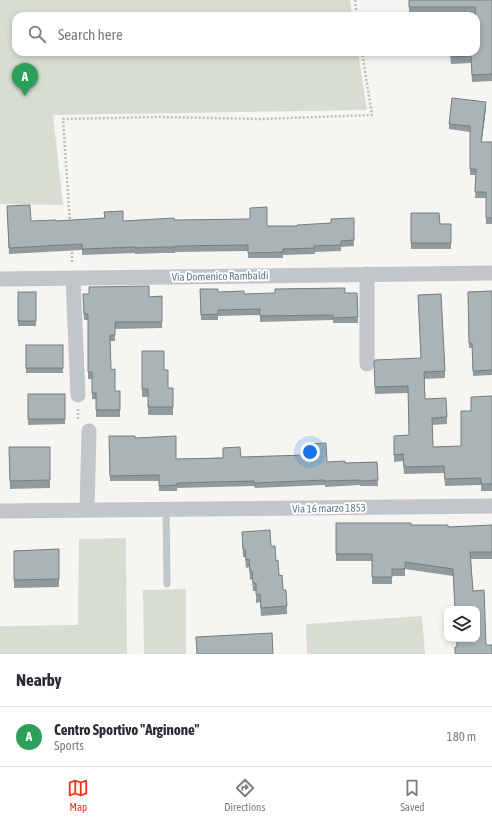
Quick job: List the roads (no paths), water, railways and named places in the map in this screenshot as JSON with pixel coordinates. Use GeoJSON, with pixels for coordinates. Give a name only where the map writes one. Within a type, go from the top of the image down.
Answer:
{"type":"FeatureCollection","features":[{"type":"Feature","properties":{"kind":"street","name":"Via Domenico Rambaldi"},"geometry":{"type":"LineString","coordinates":[[0,279],[492,273]]}},
{"type":"Feature","properties":{"kind":"street"},"geometry":{"type":"LineString","coordinates":[[367,274],[367,364]]}},
{"type":"Feature","properties":{"kind":"street"},"geometry":{"type":"LineString","coordinates":[[72,278],[78,395]]}},
{"type":"Feature","properties":{"kind":"street"},"geometry":{"type":"LineString","coordinates":[[87,510],[88,431]]}},
{"type":"Feature","properties":{"kind":"street","name":"Via 16 marzo 1853"},"geometry":{"type":"LineString","coordinates":[[0,511],[492,506]]}},
{"type":"Feature","properties":{"kind":"lane"},"geometry":{"type":"LineString","coordinates":[[166,510],[167,584]]}},
{"type":"Feature","properties":{"kind":"place","name":"Centro Sportivo \"Arginone\""},"geometry":{"type":"Point","coordinates":[25,96]}}]}
